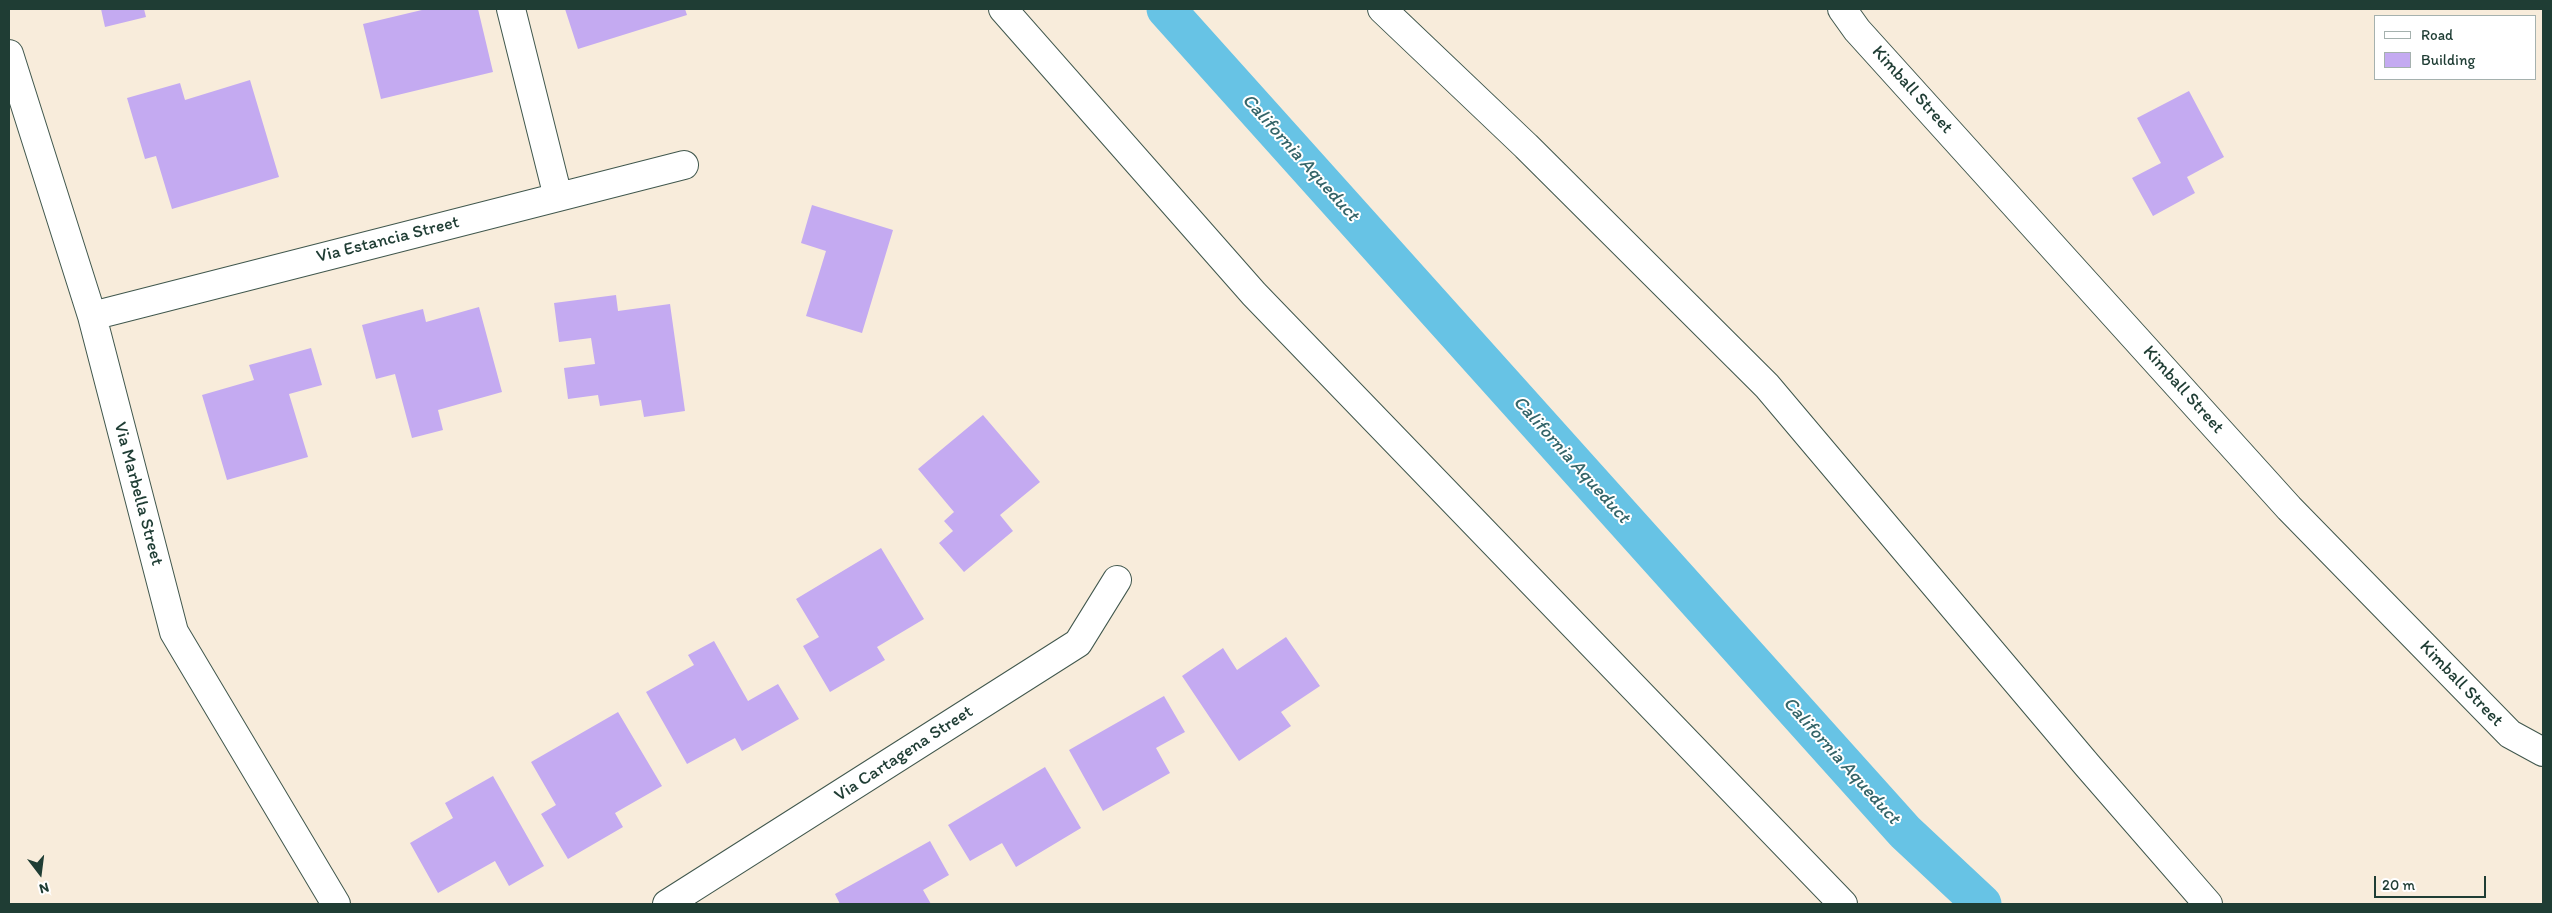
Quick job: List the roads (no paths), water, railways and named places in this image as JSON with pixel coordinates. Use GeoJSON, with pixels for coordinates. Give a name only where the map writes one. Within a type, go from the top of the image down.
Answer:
{"type":"FeatureCollection","features":[{"type":"Feature","properties":{"kind":"street"},"geometry":{"type":"LineString","coordinates":[[511,9],[558,197]]}},
{"type":"Feature","properties":{"kind":"street"},"geometry":{"type":"LineString","coordinates":[[1003,9],[1254,294],[1842,904]]}},
{"type":"Feature","properties":{"kind":"street"},"geometry":{"type":"LineString","coordinates":[[1382,9],[1526,146],[1767,386],[2208,904]]}},
{"type":"Feature","properties":{"kind":"street","name":"Kimball Street"},"geometry":{"type":"LineString","coordinates":[[1842,9],[1858,30],[2289,508],[2510,734],[2543,752]]}},
{"type":"Feature","properties":{"kind":"street","name":"Via Marbella Street"},"geometry":{"type":"LineString","coordinates":[[9,54],[92,316],[174,632],[336,904]]}},
{"type":"Feature","properties":{"kind":"street","name":"Via Estancia Street"},"geometry":{"type":"LineString","coordinates":[[92,316],[684,165]]}},
{"type":"Feature","properties":{"kind":"street","name":"Via Cartagena Street"},"geometry":{"type":"LineString","coordinates":[[667,904],[1078,643],[1117,580]]}},
{"type":"Feature","properties":{"kind":"waterway","name":"California Aqueduct"},"geometry":{"type":"LineString","coordinates":[[1166,9],[1905,832],[1982,904]]}}]}
